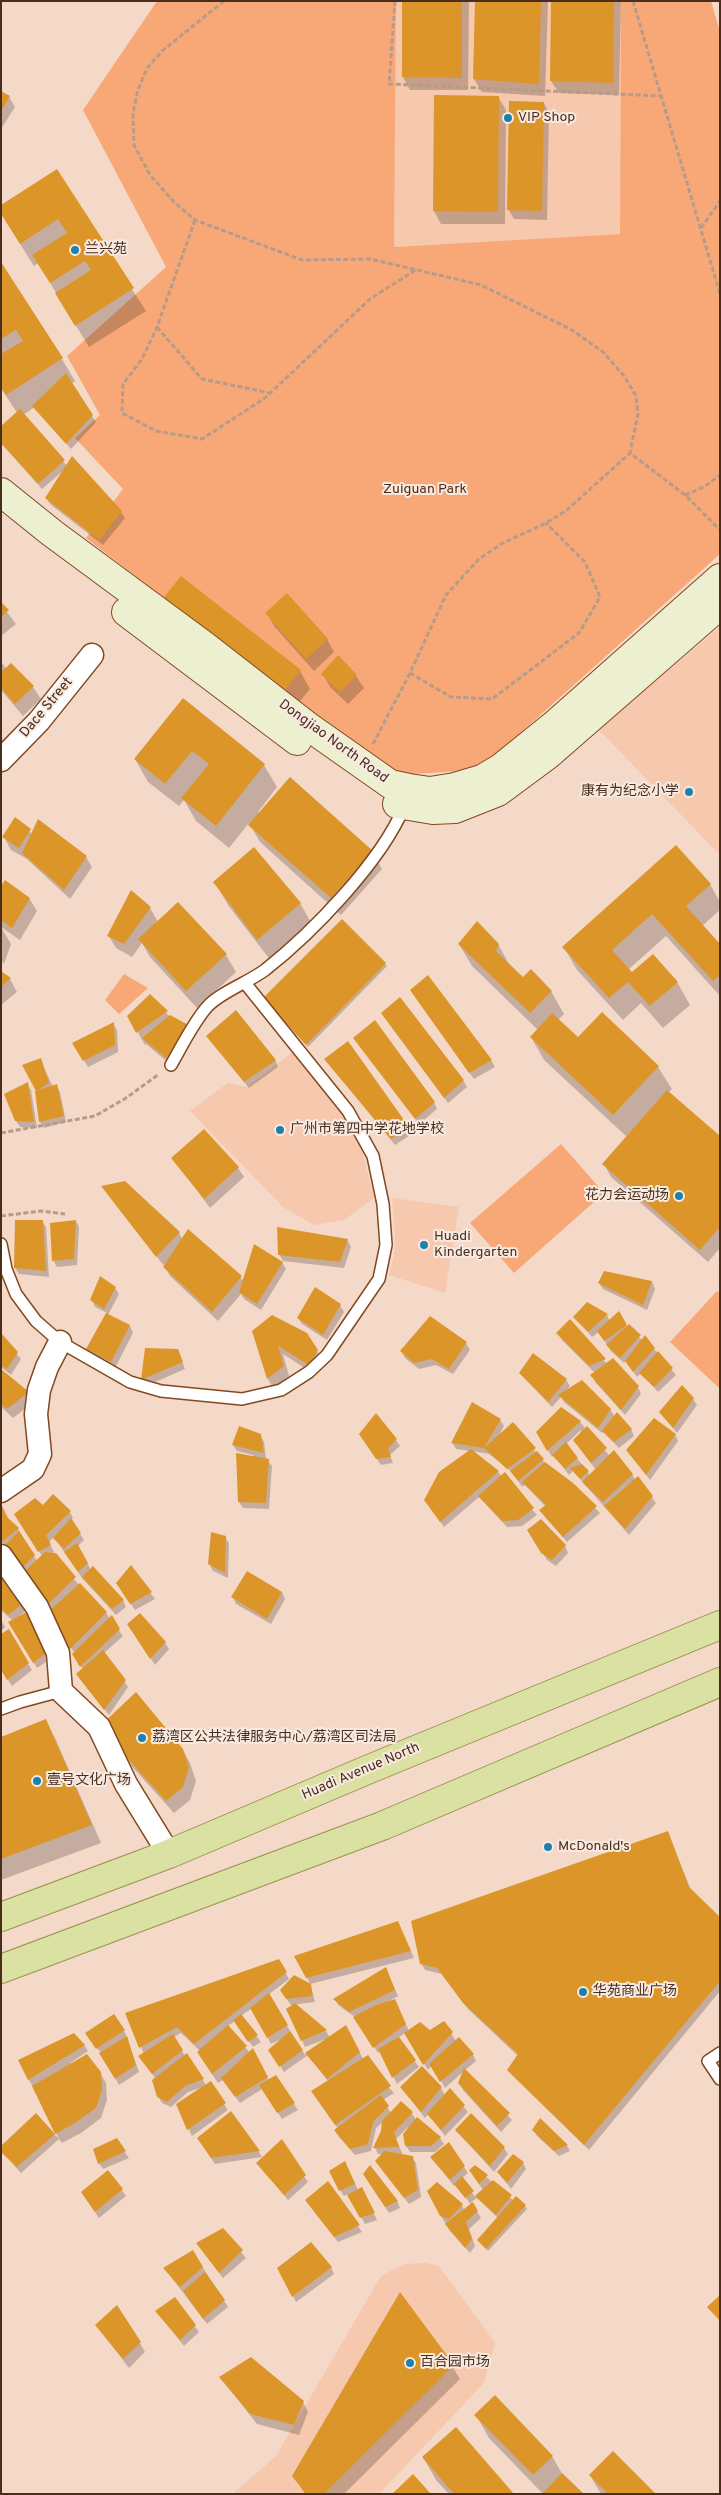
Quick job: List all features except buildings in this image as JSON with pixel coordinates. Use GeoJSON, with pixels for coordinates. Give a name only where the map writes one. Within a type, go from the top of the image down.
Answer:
{"type":"FeatureCollection","features":[{"type":"Feature","properties":{"kind":"main road","name":"Dongjiao North Road"},"geometry":{"type":"LineString","coordinates":[[1,492],[101,571],[205,646],[362,765],[390,784],[423,790],[455,787],[482,779],[502,767],[539,737],[720,578]]}},
{"type":"Feature","properties":{"kind":"main road","name":"Dongjiao North Road"},"geometry":{"type":"LineString","coordinates":[[1,514],[96,589],[356,784],[385,800],[404,806],[433,810],[454,809],[498,792],[520,778],[720,605]]}},
{"type":"Feature","properties":{"kind":"main road","name":"Huadi Avenue North"},"geometry":{"type":"LineString","coordinates":[[1,1917],[169,1854],[393,1759],[720,1625]]}},
{"type":"Feature","properties":{"kind":"main road"},"geometry":{"type":"LineString","coordinates":[[1,1970],[382,1826],[720,1682]]}},
{"type":"Feature","properties":{"kind":"street","name":"Dace Street"},"geometry":{"type":"LineString","coordinates":[[1,760],[39,721],[92,655]]}},
{"type":"Feature","properties":{"kind":"street"},"geometry":{"type":"LineString","coordinates":[[1,1491],[33,1469],[40,1454],[36,1414],[39,1390],[47,1367],[60,1342]]}},
{"type":"Feature","properties":{"kind":"street"},"geometry":{"type":"LineString","coordinates":[[1,1556],[37,1607],[58,1653],[61,1691],[100,1728],[126,1784],[169,1854]]}},
{"type":"Feature","properties":{"kind":"lane"},"geometry":{"type":"LineString","coordinates":[[170,1065],[208,1006],[264,971],[333,905],[384,846],[404,806]]}},
{"type":"Feature","properties":{"kind":"lane"},"geometry":{"type":"LineString","coordinates":[[1,1244],[6,1269],[16,1294],[36,1321],[60,1342],[130,1382],[161,1391],[242,1399],[281,1390],[309,1372],[327,1355],[379,1279],[386,1245],[383,1204],[373,1156],[348,1111],[245,983]]}},
{"type":"Feature","properties":{"kind":"lane"},"geometry":{"type":"LineString","coordinates":[[1,1709],[61,1691]]}},
{"type":"Feature","properties":{"kind":"lane"},"geometry":{"type":"LineString","coordinates":[[720,2053],[708,2060],[720,2079]]}},
{"type":"Feature","properties":{"kind":"path"},"geometry":{"type":"LineString","coordinates":[[224,1],[162,51],[147,68],[138,90],[133,113],[134,145],[150,175],[174,202],[195,220],[302,260],[370,259],[481,285],[572,330],[603,352],[624,376],[636,396],[638,414],[630,453],[567,510],[546,523],[501,544],[479,559],[446,595],[410,673],[362,765]]}},
{"type":"Feature","properties":{"kind":"path"},"geometry":{"type":"LineString","coordinates":[[395,1],[389,84],[661,96]]}},
{"type":"Feature","properties":{"kind":"path"},"geometry":{"type":"LineString","coordinates":[[633,1],[720,294]]}},
{"type":"Feature","properties":{"kind":"path"},"geometry":{"type":"LineString","coordinates":[[700,228],[720,201]]}},
{"type":"Feature","properties":{"kind":"path"},"geometry":{"type":"LineString","coordinates":[[195,220],[157,327],[142,359],[123,384],[122,412],[156,431],[202,439],[270,394],[370,299],[418,269]]}},
{"type":"Feature","properties":{"kind":"path"},"geometry":{"type":"LineString","coordinates":[[157,327],[202,379],[270,394]]}},
{"type":"Feature","properties":{"kind":"path"},"geometry":{"type":"LineString","coordinates":[[630,453],[685,494],[720,530]]}},
{"type":"Feature","properties":{"kind":"path"},"geometry":{"type":"LineString","coordinates":[[685,494],[704,487],[720,475]]}},
{"type":"Feature","properties":{"kind":"path"},"geometry":{"type":"LineString","coordinates":[[410,673],[451,697],[492,699],[579,633],[600,597],[586,562],[546,523]]}},
{"type":"Feature","properties":{"kind":"path"},"geometry":{"type":"LineString","coordinates":[[1,1133],[94,1116],[126,1098],[170,1065]]}},
{"type":"Feature","properties":{"kind":"path"},"geometry":{"type":"LineString","coordinates":[[1,1216],[41,1211],[65,1214]]}},
{"type":"Feature","properties":{"kind":"shaded area","name":"VIP Shop"},"geometry":{"type":"Polygon","coordinates":[[[396,1],[621,1],[620,234],[393,247],[396,1]]]}},
{"type":"Feature","properties":{"kind":"shaded area","name":"康有为纪念小学"},"geometry":{"type":"Polygon","coordinates":[[[720,627],[720,855],[598,729],[720,627]]]}},
{"type":"Feature","properties":{"kind":"shaded area","name":"广州市第四中学花地学校"},"geometry":{"type":"Polygon","coordinates":[[[293,1052],[341,1110],[362,1150],[374,1198],[344,1220],[314,1225],[283,1207],[190,1111],[228,1083],[246,1087],[293,1052]]]}},
{"type":"Feature","properties":{"kind":"shaded area","name":"Huadi Kindergarten"},"geometry":{"type":"Polygon","coordinates":[[[392,1198],[459,1207],[445,1293],[389,1275],[394,1256],[395,1234],[392,1198]]]}},
{"type":"Feature","properties":{"kind":"shaded area","name":"百合园市场"},"geometry":{"type":"Polygon","coordinates":[[[426,2263],[439,2266],[495,2343],[484,2383],[379,2494],[232,2494],[276,2456],[381,2276],[404,2264],[426,2263]]]}},
{"type":"Feature","properties":{"kind":"green space","name":"Zuiguan Park"},"geometry":{"type":"Polygon","coordinates":[[[157,1],[396,1],[394,247],[620,234],[621,1],[711,1],[720,32],[720,554],[479,770],[395,775],[86,538],[123,489],[75,438],[100,415],[67,356],[166,267],[83,110],[157,1]]]}},
{"type":"Feature","properties":{"kind":"green space"},"geometry":{"type":"Polygon","coordinates":[[[124,974],[148,988],[119,1014],[105,1000],[124,974]]]}},
{"type":"Feature","properties":{"kind":"green space","name":"花力会运动场"},"geometry":{"type":"Polygon","coordinates":[[[561,1144],[604,1193],[514,1273],[470,1223],[561,1144]]]}},
{"type":"Feature","properties":{"kind":"green space"},"geometry":{"type":"Polygon","coordinates":[[[717,1291],[720,1293],[720,1389],[670,1342],[717,1291]]]}},
{"type":"Feature","properties":{"kind":"place","name":"VIP Shop"},"geometry":{"type":"Point","coordinates":[508,118]}},
{"type":"Feature","properties":{"kind":"place","name":"兰兴苑"},"geometry":{"type":"Point","coordinates":[75,250]}},
{"type":"Feature","properties":{"kind":"place","name":"康有为纪念小学"},"geometry":{"type":"Point","coordinates":[689,792]}},
{"type":"Feature","properties":{"kind":"place","name":"广州市第四中学花地学校"},"geometry":{"type":"Point","coordinates":[280,1130]}},
{"type":"Feature","properties":{"kind":"place","name":"花力会运动场"},"geometry":{"type":"Point","coordinates":[679,1196]}},
{"type":"Feature","properties":{"kind":"place","name":"Huadi Kindergarten"},"geometry":{"type":"Point","coordinates":[424,1245]}},
{"type":"Feature","properties":{"kind":"place","name":"荔湾区公共法律服务中心/荔湾区司法局"},"geometry":{"type":"Point","coordinates":[142,1738]}},
{"type":"Feature","properties":{"kind":"place","name":"壹号文化广场"},"geometry":{"type":"Point","coordinates":[37,1781]}},
{"type":"Feature","properties":{"kind":"place","name":"McDonald's"},"geometry":{"type":"Point","coordinates":[548,1847]}},
{"type":"Feature","properties":{"kind":"place","name":"华苑商业广场"},"geometry":{"type":"Point","coordinates":[583,1992]}},
{"type":"Feature","properties":{"kind":"place","name":"百合园市场"},"geometry":{"type":"Point","coordinates":[410,2363]}}]}
